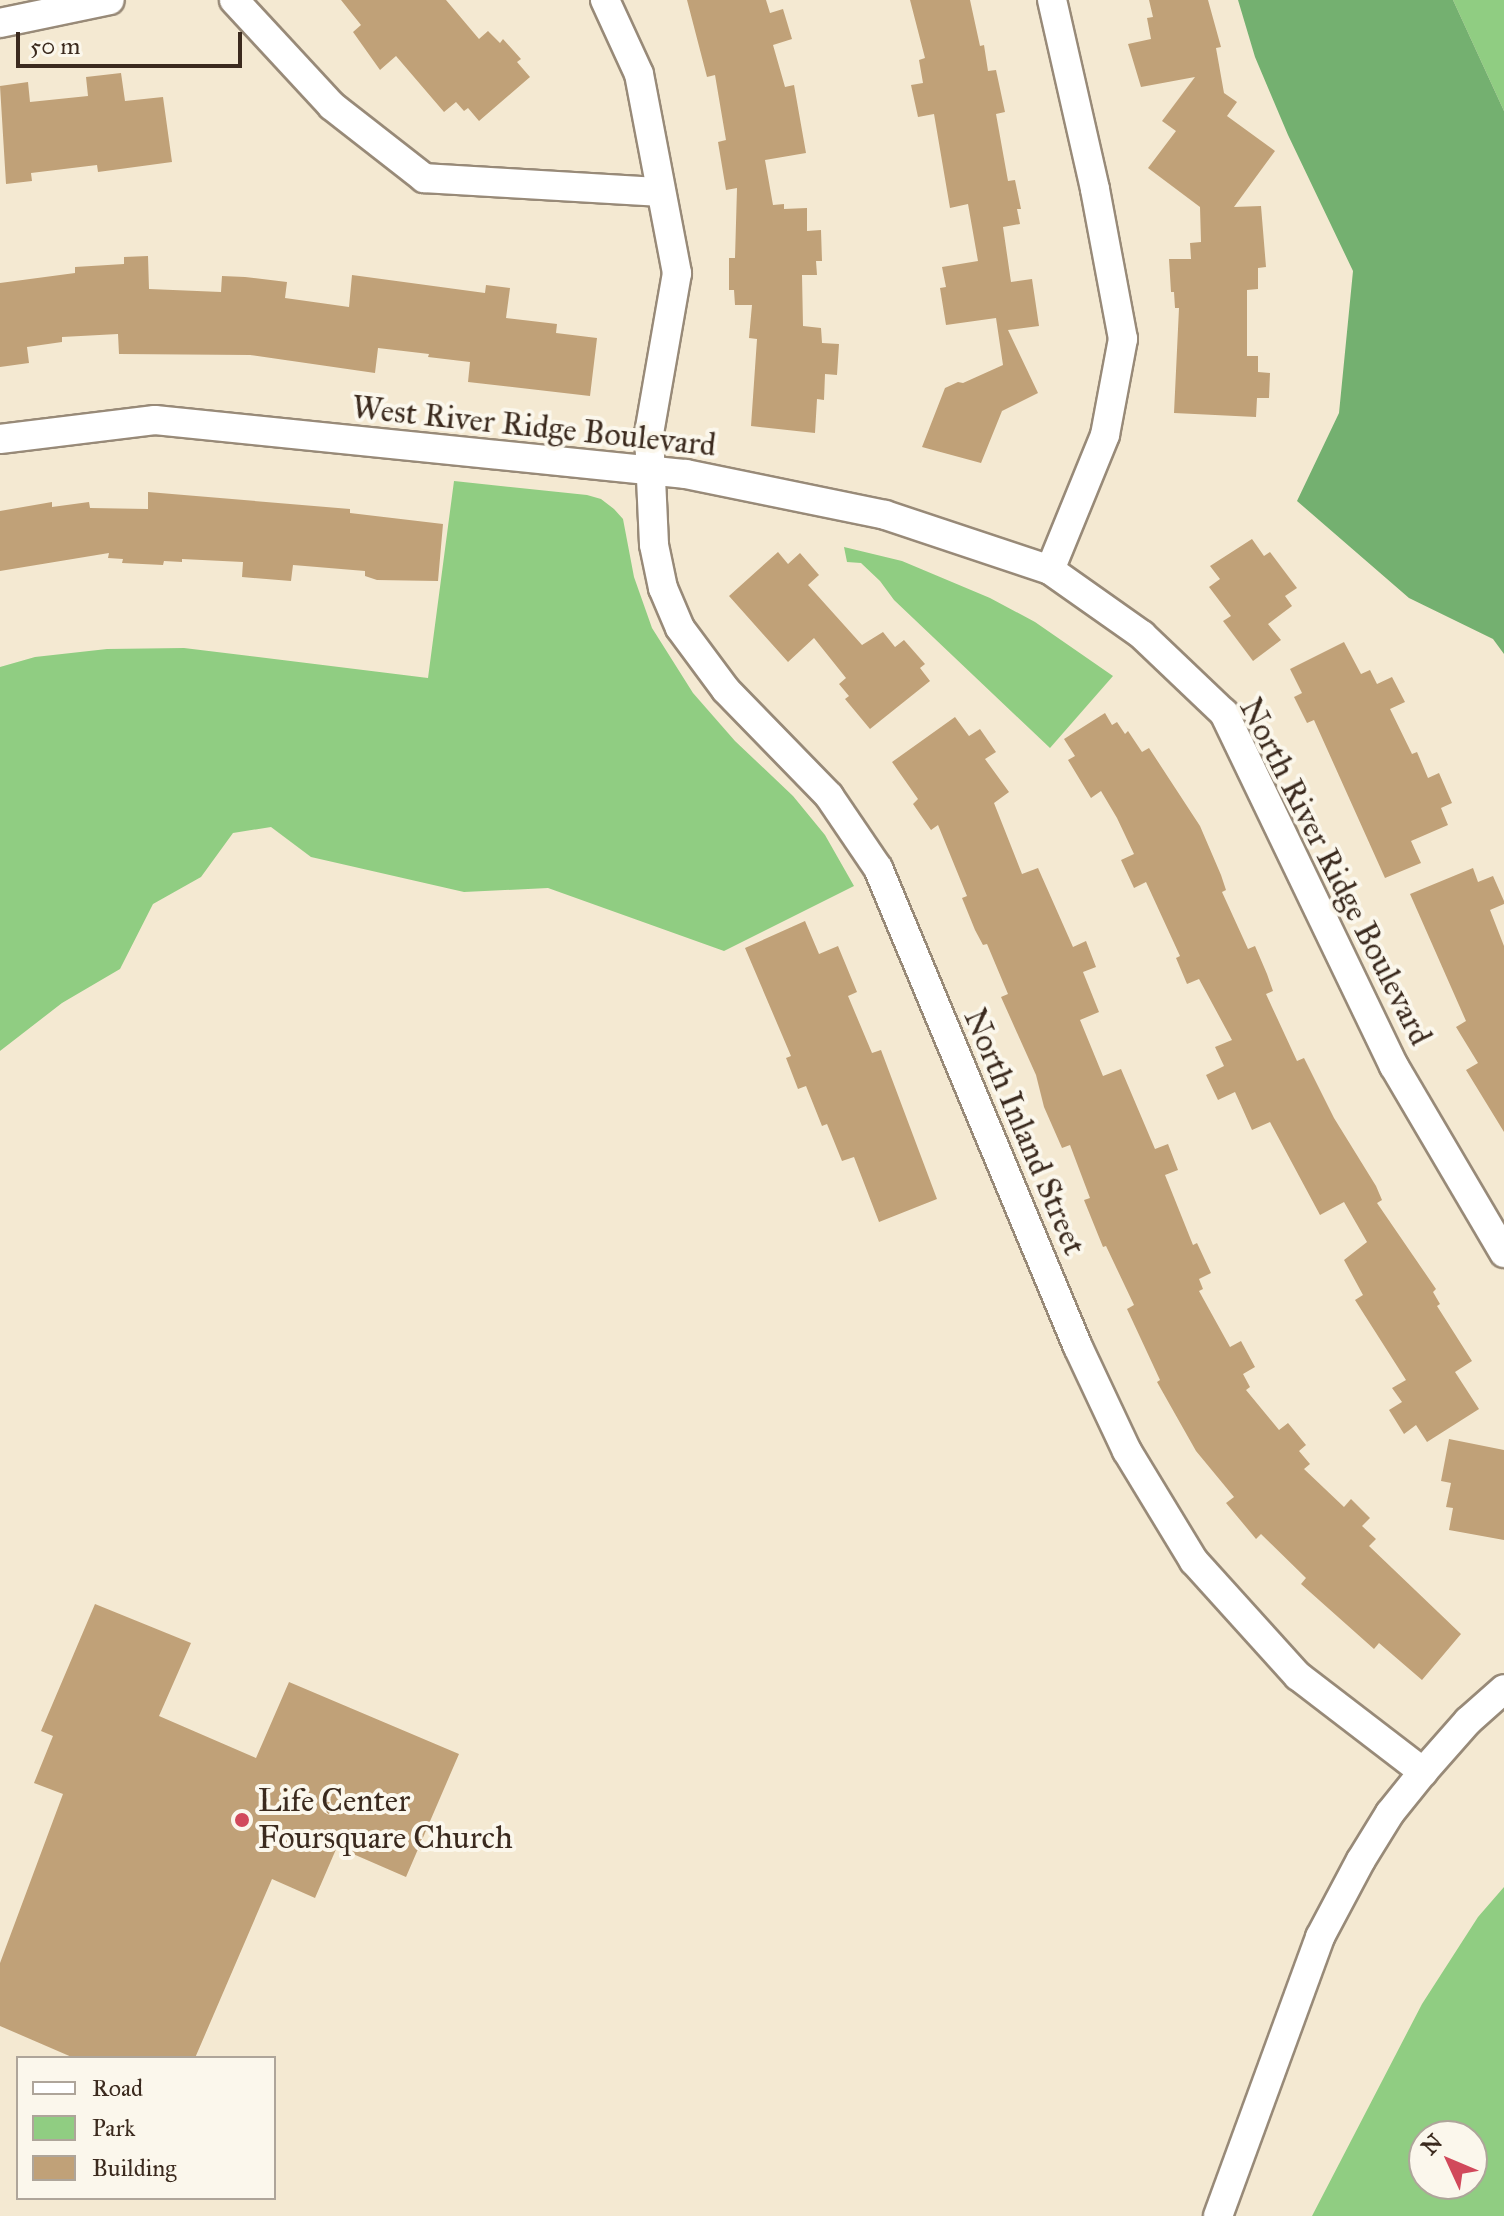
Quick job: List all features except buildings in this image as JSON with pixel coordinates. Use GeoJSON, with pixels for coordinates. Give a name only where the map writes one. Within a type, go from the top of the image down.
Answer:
{"type":"FeatureCollection","features":[{"type":"Feature","properties":{"kind":"street"},"geometry":{"type":"LineString","coordinates":[[0,23],[110,0]]}},
{"type":"Feature","properties":{"kind":"street"},"geometry":{"type":"LineString","coordinates":[[234,0],[332,106],[424,178],[661,192]]}},
{"type":"Feature","properties":{"kind":"street","name":"North Inland Street"},"geometry":{"type":"LineString","coordinates":[[605,0],[639,74],[677,273],[649,434],[654,545],[663,588],[680,628],[726,690],[829,796],[878,868],[1078,1347],[1127,1451],[1194,1561],[1298,1676],[1423,1772]]}},
{"type":"Feature","properties":{"kind":"street"},"geometry":{"type":"LineString","coordinates":[[1050,570],[1105,435],[1123,339],[1095,189],[1052,0]]}},
{"type":"Feature","properties":{"kind":"street","name":"West River Ridge Boulevard"},"geometry":{"type":"LineString","coordinates":[[0,439],[155,420],[651,470],[885,515],[1050,570]]}},
{"type":"Feature","properties":{"kind":"street","name":"North River Ridge Boulevard"},"geometry":{"type":"LineString","coordinates":[[1050,570],[1142,635],[1224,713],[1394,1066],[1504,1253]]}},
{"type":"Feature","properties":{"kind":"street"},"geometry":{"type":"LineString","coordinates":[[1218,2216],[1320,1937],[1390,1813],[1468,1721],[1504,1689]]}},
{"type":"Feature","properties":{"kind":"green space"},"geometry":{"type":"Polygon","coordinates":[[[1238,0],[1453,0],[1504,111],[1504,654],[1493,639],[1409,598],[1297,501],[1339,413],[1353,271],[1288,135],[1255,57],[1238,0]]]}},
{"type":"Feature","properties":{"kind":"green space"},"geometry":{"type":"Polygon","coordinates":[[[1453,0],[1504,0],[1504,111],[1453,0]]]}},
{"type":"Feature","properties":{"kind":"green space"},"geometry":{"type":"Polygon","coordinates":[[[454,481],[587,495],[601,499],[614,509],[623,519],[634,577],[652,628],[693,693],[735,741],[793,796],[825,835],[854,886],[724,951],[548,888],[464,892],[311,857],[271,827],[233,833],[201,877],[153,904],[120,969],[62,1003],[0,1051],[0,667],[35,657],[107,649],[184,648],[428,678],[454,481]]]}},
{"type":"Feature","properties":{"kind":"green space"},"geometry":{"type":"Polygon","coordinates":[[[844,547],[902,561],[990,598],[1035,622],[1113,676],[1050,748],[894,600],[861,563],[847,562],[844,547]]]}},
{"type":"Feature","properties":{"kind":"green space"},"geometry":{"type":"Polygon","coordinates":[[[1504,1887],[1504,2216],[1312,2216],[1422,2004],[1478,1917],[1504,1887]]]}},
{"type":"Feature","properties":{"kind":"place","name":"Life Center Foursquare Church"},"geometry":{"type":"Point","coordinates":[242,1820]}}]}
